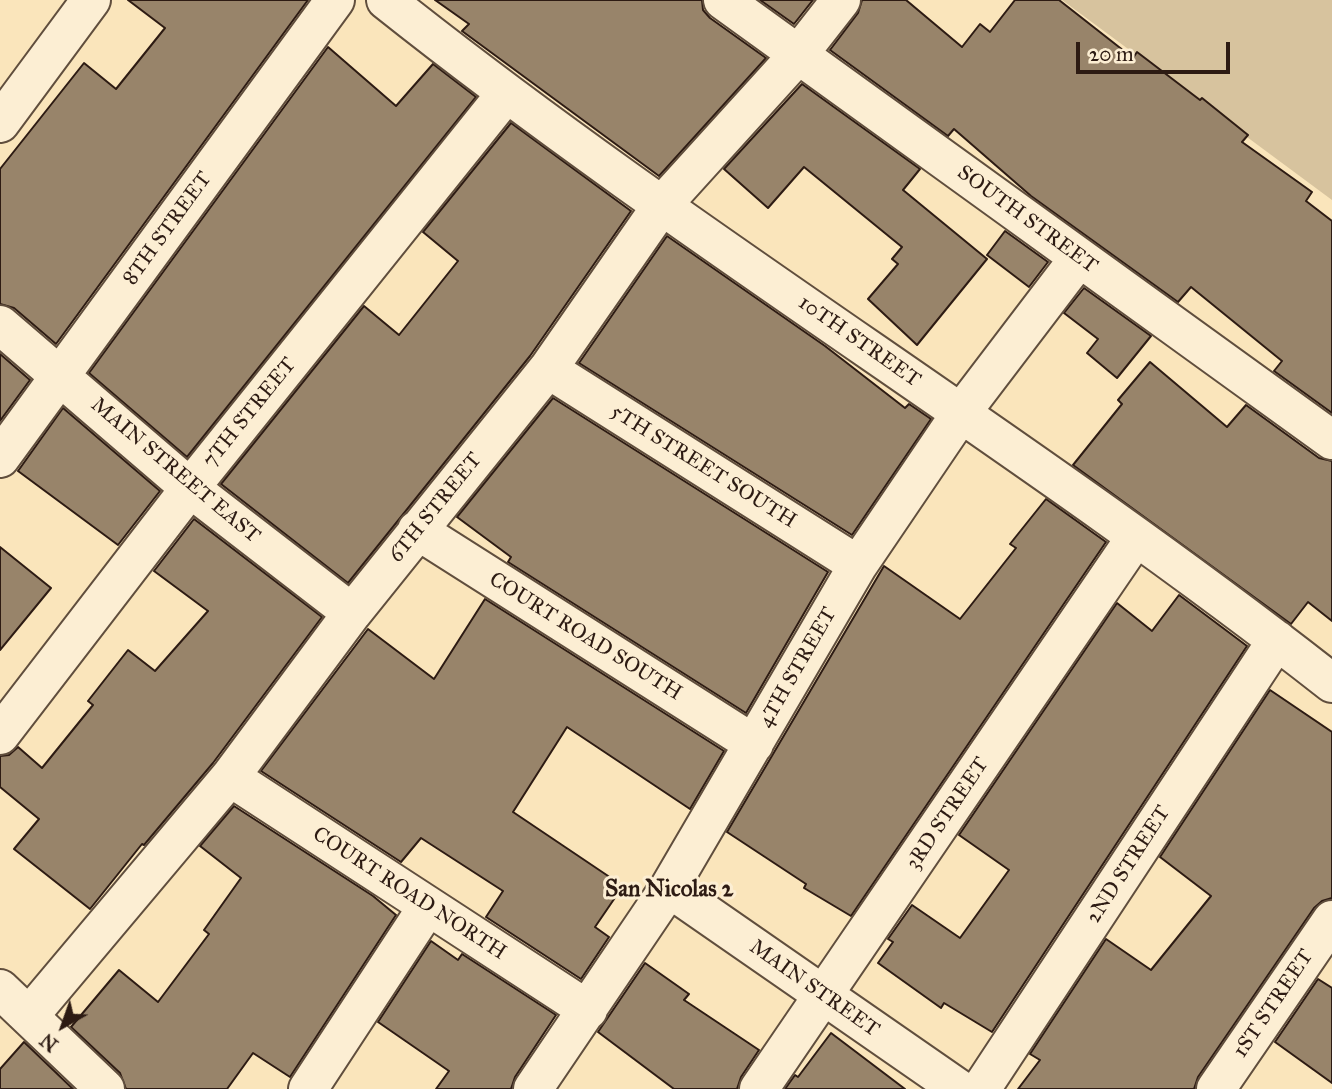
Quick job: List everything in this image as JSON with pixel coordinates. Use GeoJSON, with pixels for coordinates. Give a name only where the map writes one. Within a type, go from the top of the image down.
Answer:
{"type":"FeatureCollection","features":[{"type":"Feature","properties":{"kind":"street"},"geometry":{"type":"LineString","coordinates":[[0,123],[91,0]]}},
{"type":"Feature","properties":{"kind":"street","name":"8TH STREET"},"geometry":{"type":"LineString","coordinates":[[0,458],[335,0]]}},
{"type":"Feature","properties":{"kind":"street","name":"10TH STREET"},"geometry":{"type":"LineString","coordinates":[[386,0],[505,95],[1136,537],[1332,683]]}},
{"type":"Feature","properties":{"kind":"street","name":"SOUTH STREET"},"geometry":{"type":"LineString","coordinates":[[723,0],[1332,440]]}},
{"type":"Feature","properties":{"kind":"street","name":"6TH STREET"},"geometry":{"type":"LineString","coordinates":[[29,1016],[230,778],[352,613],[548,369],[662,205],[798,55],[841,0]]}},
{"type":"Feature","properties":{"kind":"street","name":"7TH STREET"},"geometry":{"type":"LineString","coordinates":[[0,736],[190,488],[505,95]]}},
{"type":"Feature","properties":{"kind":"street","name":"4TH STREET"},"geometry":{"type":"LineString","coordinates":[[534,1089],[669,888],[858,565],[961,413],[1079,258]]}},
{"type":"Feature","properties":{"kind":"street","name":"MAIN STREET EAST"},"geometry":{"type":"LineString","coordinates":[[0,325],[190,488],[352,613]]}},
{"type":"Feature","properties":{"kind":"street","name":"5TH STREET SOUTH"},"geometry":{"type":"LineString","coordinates":[[548,369],[858,565]]}},
{"type":"Feature","properties":{"kind":"street","name":"COURT ROAD SOUTH"},"geometry":{"type":"LineString","coordinates":[[417,530],[754,744]]}},
{"type":"Feature","properties":{"kind":"street","name":"3RD STREET"},"geometry":{"type":"LineString","coordinates":[[759,1089],[1136,537]]}},
{"type":"Feature","properties":{"kind":"street","name":"2ND STREET"},"geometry":{"type":"LineString","coordinates":[[981,1089],[1277,640]]}},
{"type":"Feature","properties":{"kind":"street","name":"COURT ROAD NORTH"},"geometry":{"type":"LineString","coordinates":[[230,778],[588,1010]]}},
{"type":"Feature","properties":{"kind":"street","name":"MAIN STREET"},"geometry":{"type":"LineString","coordinates":[[669,888],[960,1089]]}},
{"type":"Feature","properties":{"kind":"street"},"geometry":{"type":"LineString","coordinates":[[308,1089],[428,906]]}},
{"type":"Feature","properties":{"kind":"street","name":"1ST STREET"},"geometry":{"type":"LineString","coordinates":[[1216,1089],[1332,920]]}},
{"type":"Feature","properties":{"kind":"street"},"geometry":{"type":"LineString","coordinates":[[0,989],[105,1089]]}},
{"type":"Feature","properties":{"kind":"shaded area"},"geometry":{"type":"Polygon","coordinates":[[[1062,0],[1332,0],[1332,200],[1062,0]]]}},
{"type":"Feature","properties":{"kind":"building"},"geometry":{"type":"Polygon","coordinates":[[[128,0],[308,0],[56,344],[14,308],[0,304],[0,169],[84,63],[116,89],[165,28],[128,0]]]}},
{"type":"Feature","properties":{"kind":"building"},"geometry":{"type":"Polygon","coordinates":[[[435,0],[702,0],[703,10],[710,18],[766,58],[659,176],[462,31],[469,24],[435,0]]]}},
{"type":"Feature","properties":{"kind":"building"},"geometry":{"type":"Polygon","coordinates":[[[760,0],[813,0],[794,24],[760,0]]]}},
{"type":"Feature","properties":{"kind":"building"},"geometry":{"type":"Polygon","coordinates":[[[862,0],[906,0],[962,47],[980,24],[990,32],[1015,0],[1059,0],[1133,58],[1137,52],[1248,135],[1242,142],[1312,192],[1306,201],[1332,221],[1332,413],[1274,371],[1282,361],[1191,287],[1178,302],[1031,196],[954,129],[948,136],[830,50],[858,13],[862,0]]]}},
{"type":"Feature","properties":{"kind":"building"},"geometry":{"type":"Polygon","coordinates":[[[328,47],[396,106],[433,64],[476,97],[187,457],[89,373],[328,47]]]}},
{"type":"Feature","properties":{"kind":"building"},"geometry":{"type":"Polygon","coordinates":[[[802,84],[920,169],[903,190],[987,259],[917,345],[868,299],[898,264],[892,259],[902,247],[804,167],[768,208],[724,169],[802,84]]]}},
{"type":"Feature","properties":{"kind":"building"},"geometry":{"type":"Polygon","coordinates":[[[511,123],[631,211],[530,356],[348,583],[221,484],[364,306],[399,335],[458,261],[423,232],[511,123]]]}},
{"type":"Feature","properties":{"kind":"building"},"geometry":{"type":"Polygon","coordinates":[[[1005,231],[1048,262],[1029,287],[987,255],[1005,231]]]}},
{"type":"Feature","properties":{"kind":"building"},"geometry":{"type":"Polygon","coordinates":[[[667,236],[825,346],[905,408],[909,404],[931,419],[852,535],[579,363],[667,236]]]}},
{"type":"Feature","properties":{"kind":"building"},"geometry":{"type":"Polygon","coordinates":[[[1084,288],[1151,336],[1117,378],[1087,353],[1098,339],[1064,313],[1084,288]]]}},
{"type":"Feature","properties":{"kind":"building"},"geometry":{"type":"Polygon","coordinates":[[[0,354],[30,380],[0,421],[0,354]]]}},
{"type":"Feature","properties":{"kind":"building"},"geometry":{"type":"Polygon","coordinates":[[[1150,362],[1227,427],[1246,405],[1319,458],[1332,461],[1332,621],[1308,602],[1291,624],[1073,465],[1122,404],[1118,400],[1150,362]]]}},
{"type":"Feature","properties":{"kind":"building"},"geometry":{"type":"Polygon","coordinates":[[[553,398],[828,572],[746,713],[508,562],[511,557],[457,517],[553,398]]]}},
{"type":"Feature","properties":{"kind":"building"},"geometry":{"type":"Polygon","coordinates":[[[63,408],[160,491],[118,545],[18,471],[63,408]]]}},
{"type":"Feature","properties":{"kind":"building"},"geometry":{"type":"Polygon","coordinates":[[[1046,499],[1106,542],[851,916],[804,888],[806,884],[727,832],[884,566],[960,619],[1016,548],[1010,544],[1046,499]]]}},
{"type":"Feature","properties":{"kind":"building"},"geometry":{"type":"Polygon","coordinates":[[[194,519],[322,617],[213,763],[144,845],[142,844],[90,909],[14,849],[39,819],[0,787],[0,756],[9,755],[18,747],[42,768],[93,705],[88,701],[128,650],[155,671],[208,611],[154,571],[194,519]]]}},
{"type":"Feature","properties":{"kind":"building"},"geometry":{"type":"Polygon","coordinates":[[[0,547],[51,588],[0,650],[0,547]]]}},
{"type":"Feature","properties":{"kind":"building"},"geometry":{"type":"Polygon","coordinates":[[[1179,595],[1247,646],[992,1032],[944,1003],[941,1008],[878,963],[893,942],[888,939],[912,905],[960,938],[1009,870],[959,835],[1117,603],[1152,631],[1179,595]]]}},
{"type":"Feature","properties":{"kind":"building"},"geometry":{"type":"Polygon","coordinates":[[[485,599],[724,751],[690,809],[567,727],[513,812],[623,886],[595,927],[609,937],[581,979],[486,917],[503,891],[421,838],[401,862],[261,771],[368,629],[434,679],[485,599]]]}},
{"type":"Feature","properties":{"kind":"building"},"geometry":{"type":"Polygon","coordinates":[[[1270,690],[1332,732],[1332,898],[1322,901],[1314,908],[1198,1077],[1194,1089],[1018,1089],[1040,1060],[1030,1054],[1106,939],[1151,970],[1211,896],[1160,857],[1270,690]]]}},
{"type":"Feature","properties":{"kind":"building"},"geometry":{"type":"Polygon","coordinates":[[[234,806],[373,896],[396,915],[290,1077],[253,1053],[227,1089],[126,1089],[120,1073],[71,1027],[119,970],[158,1002],[209,934],[204,930],[241,878],[200,846],[234,806]]]}},
{"type":"Feature","properties":{"kind":"building"},"geometry":{"type":"Polygon","coordinates":[[[431,941],[458,960],[462,954],[556,1015],[515,1077],[511,1089],[436,1089],[449,1071],[378,1022],[431,941]]]}},
{"type":"Feature","properties":{"kind":"building"},"geometry":{"type":"Polygon","coordinates":[[[645,963],[689,994],[684,1000],[759,1050],[741,1077],[737,1089],[674,1089],[598,1032],[645,963]]]}},
{"type":"Feature","properties":{"kind":"building"},"geometry":{"type":"Polygon","coordinates":[[[1318,979],[1332,988],[1332,1083],[1275,1042],[1318,979]]]}},
{"type":"Feature","properties":{"kind":"building"},"geometry":{"type":"Polygon","coordinates":[[[831,1033],[905,1089],[785,1089],[795,1075],[798,1077],[831,1033]]]}},
{"type":"Feature","properties":{"kind":"building"},"geometry":{"type":"Polygon","coordinates":[[[24,1042],[73,1089],[0,1089],[0,1069],[24,1042]]]}},
{"type":"Feature","properties":{"kind":"district","name":"San Nicolas 2"},"geometry":{"type":"Point","coordinates":[669,890]}}]}
